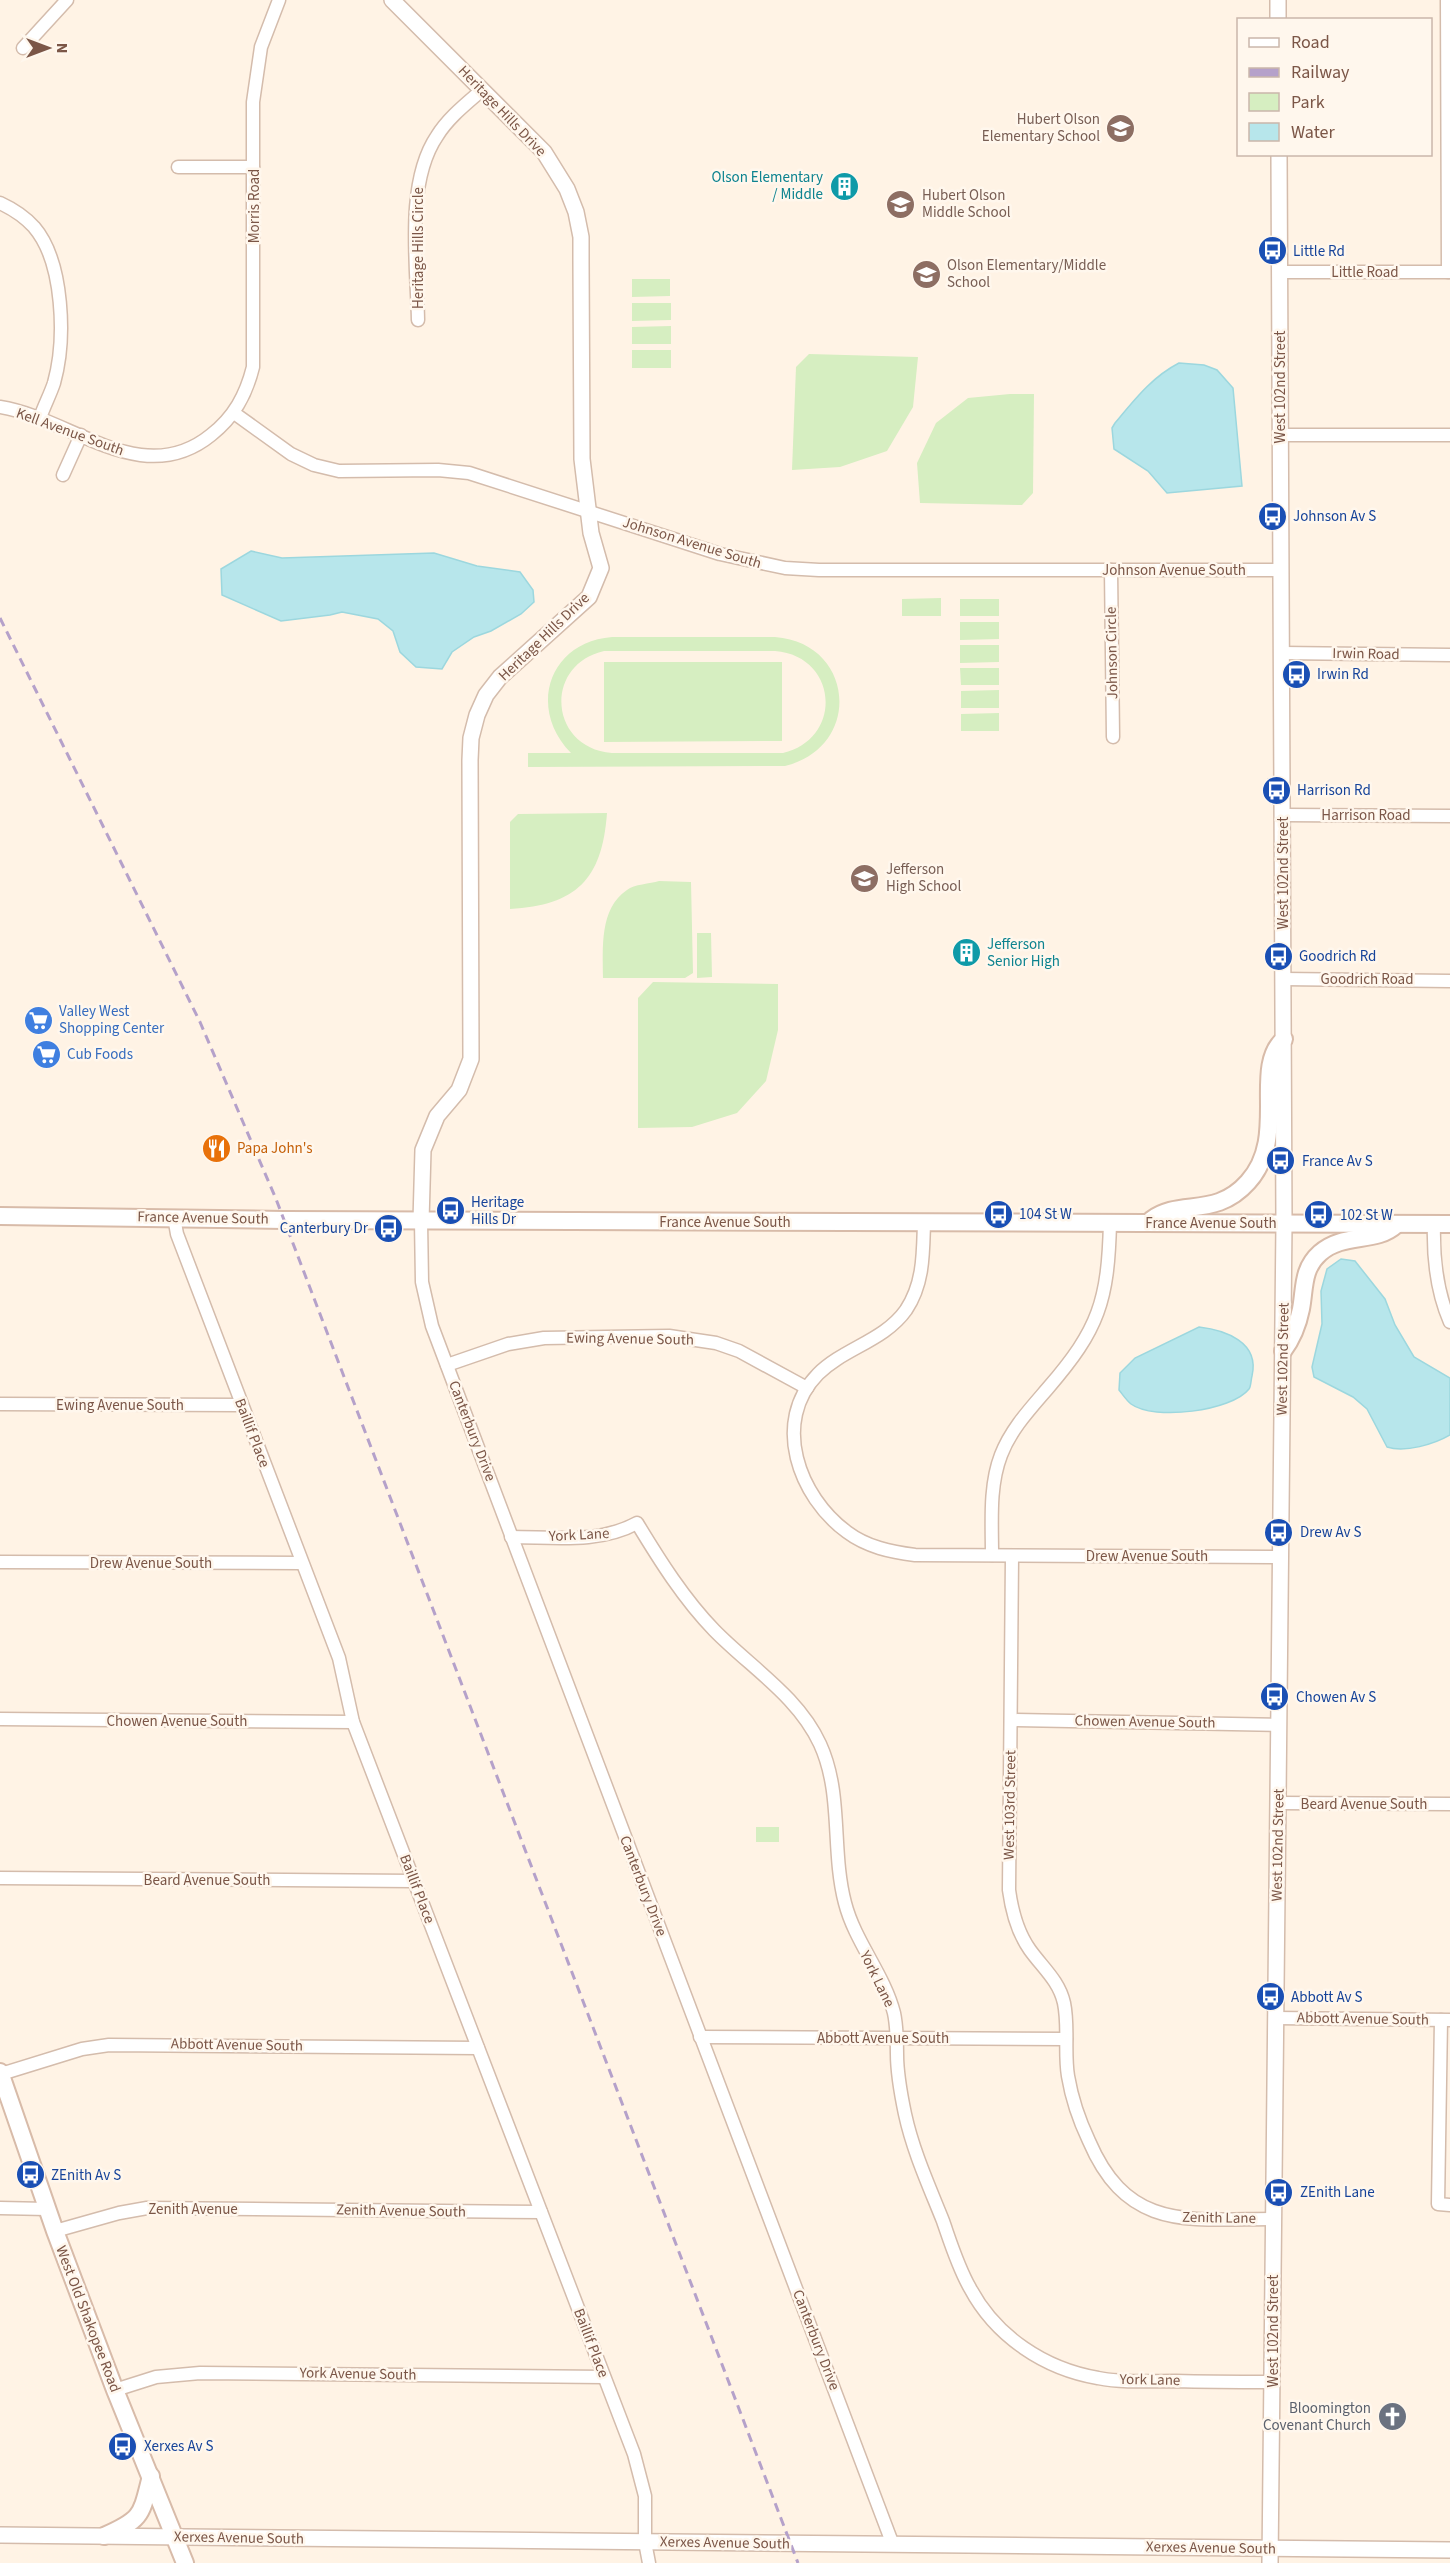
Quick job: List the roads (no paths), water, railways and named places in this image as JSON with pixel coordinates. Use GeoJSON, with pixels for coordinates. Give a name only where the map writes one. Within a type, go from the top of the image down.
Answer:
{"type":"FeatureCollection","features":[{"type":"Feature","properties":{"kind":"main road"},"geometry":{"type":"LineString","coordinates":[[1148,1223],[1161,1214],[1213,1205],[1239,1190],[1252,1178],[1261,1165],[1269,1132],[1271,1054],[1284,1039]]}},
{"type":"Feature","properties":{"kind":"main road","name":"France Avenue South"},"geometry":{"type":"LineString","coordinates":[[0,1216],[421,1221],[1442,1224]]}},
{"type":"Feature","properties":{"kind":"main road"},"geometry":{"type":"LineString","coordinates":[[1283,1351],[1298,1323],[1306,1272],[1318,1255],[1330,1245],[1345,1239],[1385,1233],[1398,1223]]}},
{"type":"Feature","properties":{"kind":"main road","name":"West Old Shakopee Road"},"geometry":{"type":"LineString","coordinates":[[0,2073],[47,2209],[115,2390],[185,2563]]}},
{"type":"Feature","properties":{"kind":"main road"},"geometry":{"type":"LineString","coordinates":[[104,2536],[126,2526],[142,2512],[151,2476]]}},
{"type":"Feature","properties":{"kind":"street"},"geometry":{"type":"LineString","coordinates":[[23,48],[67,0]]}},
{"type":"Feature","properties":{"kind":"street","name":"Morris Road"},"geometry":{"type":"LineString","coordinates":[[234,413],[243,398],[254,367],[256,74],[261,47],[279,0]]}},
{"type":"Feature","properties":{"kind":"street"},"geometry":{"type":"LineString","coordinates":[[1278,0],[1278,18]]}},
{"type":"Feature","properties":{"kind":"street"},"geometry":{"type":"LineString","coordinates":[[1447,0],[1449,272]]}},
{"type":"Feature","properties":{"kind":"street","name":"Heritage Hills Drive"},"geometry":{"type":"LineString","coordinates":[[400,3],[544,152],[567,189],[576,212],[581,237],[582,459],[587,511],[601,568],[597,583],[589,597],[500,677],[486,695],[477,715],[471,738],[471,1059],[459,1090],[437,1116],[423,1149],[421,1221]]}},
{"type":"Feature","properties":{"kind":"street","name":"Heritage Hills Circle"},"geometry":{"type":"LineString","coordinates":[[418,320],[416,201],[419,178],[426,155],[437,135],[482,90]]}},
{"type":"Feature","properties":{"kind":"street","name":"West 102nd Street"},"geometry":{"type":"LineString","coordinates":[[1270,2556],[1284,1223],[1279,156]]}},
{"type":"Feature","properties":{"kind":"street"},"geometry":{"type":"LineString","coordinates":[[178,167],[254,167]]}},
{"type":"Feature","properties":{"kind":"street"},"geometry":{"type":"LineString","coordinates":[[0,202],[25,217],[35,228],[46,246],[56,277],[60,328],[59,353],[53,384],[40,418]]}},
{"type":"Feature","properties":{"kind":"street","name":"Little Road"},"geometry":{"type":"LineString","coordinates":[[1280,272],[1449,272]]}},
{"type":"Feature","properties":{"kind":"street","name":"Kell Avenue South"},"geometry":{"type":"LineString","coordinates":[[0,407],[40,418],[128,454],[148,457],[188,450],[205,440],[234,413]]}},
{"type":"Feature","properties":{"kind":"street","name":"Johnson Avenue South"},"geometry":{"type":"LineString","coordinates":[[234,413],[291,454],[314,465],[339,471],[438,470],[469,473],[720,554],[785,568],[819,570],[1281,570]]}},
{"type":"Feature","properties":{"kind":"street"},"geometry":{"type":"LineString","coordinates":[[63,475],[81,435]]}},
{"type":"Feature","properties":{"kind":"street"},"geometry":{"type":"LineString","coordinates":[[1280,435],[1450,435]]}},
{"type":"Feature","properties":{"kind":"street","name":"Johnson Circle"},"geometry":{"type":"LineString","coordinates":[[1111,570],[1113,737]]}},
{"type":"Feature","properties":{"kind":"street","name":"Irwin Road"},"geometry":{"type":"LineString","coordinates":[[1282,652],[1450,655]]}},
{"type":"Feature","properties":{"kind":"street","name":"Harrison Road"},"geometry":{"type":"LineString","coordinates":[[1282,815],[1450,816]]}},
{"type":"Feature","properties":{"kind":"street","name":"Goodrich Road"},"geometry":{"type":"LineString","coordinates":[[1283,979],[1450,981]]}},
{"type":"Feature","properties":{"kind":"street","name":"Baillif Place"},"geometry":{"type":"LineString","coordinates":[[174,1217],[177,1234],[339,1658],[353,1722],[640,2474],[645,2496],[645,2542],[649,2563]]}},
{"type":"Feature","properties":{"kind":"street","name":"Canterbury Drive"},"geometry":{"type":"LineString","coordinates":[[421,1221],[420,1259],[425,1304],[893,2545]]}},
{"type":"Feature","properties":{"kind":"street"},"geometry":{"type":"LineString","coordinates":[[924,1222],[922,1274],[906,1310],[893,1325],[834,1361],[819,1374],[807,1388],[797,1409],[794,1428],[796,1456],[803,1478],[814,1500],[830,1518],[865,1543],[892,1552],[915,1555],[992,1555],[994,1477],[1001,1455],[1012,1433],[1067,1367],[1093,1327],[1107,1281],[1110,1223]]}},
{"type":"Feature","properties":{"kind":"street"},"geometry":{"type":"LineString","coordinates":[[1442,1224],[1436,1274],[1450,1322]]}},
{"type":"Feature","properties":{"kind":"street","name":"Ewing Avenue South"},"geometry":{"type":"LineString","coordinates":[[447,1365],[508,1344],[544,1338],[669,1336],[716,1343],[739,1351],[807,1388]]}},
{"type":"Feature","properties":{"kind":"street","name":"Ewing Avenue South"},"geometry":{"type":"LineString","coordinates":[[0,1404],[241,1405]]}},
{"type":"Feature","properties":{"kind":"street","name":"York Lane"},"geometry":{"type":"LineString","coordinates":[[511,1537],[592,1537],[623,1531],[637,1523],[685,1596],[711,1627],[739,1656],[790,1700],[807,1720],[830,1768],[834,1793],[838,1862],[845,1903],[859,1941],[893,2011],[898,2038],[900,2084],[913,2144],[970,2289],[1003,2332],[1048,2363],[1074,2373],[1100,2379],[1272,2382]]}},
{"type":"Feature","properties":{"kind":"street","name":"Drew Avenue South"},"geometry":{"type":"LineString","coordinates":[[992,1555],[1281,1557]]}},
{"type":"Feature","properties":{"kind":"street","name":"West 103rd Street"},"geometry":{"type":"LineString","coordinates":[[1012,1556],[1009,1890],[1012,1911],[1028,1948],[1052,1975],[1060,1989],[1065,2004],[1066,2039]]}},
{"type":"Feature","properties":{"kind":"street","name":"Drew Avenue South"},"geometry":{"type":"LineString","coordinates":[[0,1562],[302,1563]]}},
{"type":"Feature","properties":{"kind":"street","name":"Chowen Avenue South"},"geometry":{"type":"LineString","coordinates":[[0,1719],[353,1722]]}},
{"type":"Feature","properties":{"kind":"street","name":"Chowen Avenue South"},"geometry":{"type":"LineString","coordinates":[[1011,1720],[1279,1725]]}},
{"type":"Feature","properties":{"kind":"street","name":"Beard Avenue South"},"geometry":{"type":"LineString","coordinates":[[1278,1803],[1450,1804]]}},
{"type":"Feature","properties":{"kind":"street","name":"Beard Avenue South"},"geometry":{"type":"LineString","coordinates":[[0,1878],[414,1881]]}},
{"type":"Feature","properties":{"kind":"street","name":"Abbott Avenue South"},"geometry":{"type":"LineString","coordinates":[[1276,2018],[1445,2020]]}},
{"type":"Feature","properties":{"kind":"street"},"geometry":{"type":"LineString","coordinates":[[1445,2020],[1438,2204],[1450,2205]]}},
{"type":"Feature","properties":{"kind":"street","name":"Abbott Avenue South"},"geometry":{"type":"LineString","coordinates":[[700,2037],[1066,2039]]}},
{"type":"Feature","properties":{"kind":"street","name":"Zenith Lane"},"geometry":{"type":"LineString","coordinates":[[1066,2039],[1067,2073],[1076,2112],[1100,2167],[1113,2185],[1130,2200],[1148,2210],[1191,2219],[1274,2219]]}},
{"type":"Feature","properties":{"kind":"street","name":"Abbott Avenue South"},"geometry":{"type":"LineString","coordinates":[[0,2073],[81,2049],[109,2045],[478,2048]]}},
{"type":"Feature","properties":{"kind":"street"},"geometry":{"type":"LineString","coordinates":[[0,2208],[47,2209]]}},
{"type":"Feature","properties":{"kind":"street","name":"Zenith Avenue"},"geometry":{"type":"LineString","coordinates":[[55,2231],[119,2213],[147,2208],[262,2209]]}},
{"type":"Feature","properties":{"kind":"street","name":"Zenith Avenue South"},"geometry":{"type":"LineString","coordinates":[[262,2209],[541,2212]]}},
{"type":"Feature","properties":{"kind":"street","name":"York Avenue South"},"geometry":{"type":"LineString","coordinates":[[115,2390],[156,2377],[200,2373],[604,2377]]}},
{"type":"Feature","properties":{"kind":"street","name":"Xerxes Avenue South"},"geometry":{"type":"LineString","coordinates":[[0,2535],[893,2545],[1270,2556],[1450,2550]]}},
{"type":"Feature","properties":{"kind":"water"},"geometry":{"type":"Polygon","coordinates":[[[1179,363],[1204,365],[1217,370],[1233,388],[1242,486],[1167,493],[1148,471],[1114,449],[1112,428],[1115,423],[1152,382],[1179,363]]]}},
{"type":"Feature","properties":{"kind":"water"},"geometry":{"type":"Polygon","coordinates":[[[251,551],[282,558],[434,553],[477,566],[520,572],[533,590],[534,602],[521,614],[491,631],[474,637],[452,652],[442,669],[416,667],[400,652],[393,631],[378,619],[342,612],[281,621],[222,595],[221,569],[251,551]]]}},
{"type":"Feature","properties":{"kind":"water"},"geometry":{"type":"Polygon","coordinates":[[[1341,1259],[1355,1261],[1385,1299],[1395,1325],[1414,1357],[1450,1378],[1450,1435],[1420,1447],[1394,1449],[1387,1447],[1367,1409],[1353,1397],[1314,1377],[1312,1367],[1322,1324],[1321,1291],[1327,1269],[1341,1259]]]}},
{"type":"Feature","properties":{"kind":"water"},"geometry":{"type":"Polygon","coordinates":[[[1199,1327],[1229,1335],[1246,1346],[1253,1364],[1249,1389],[1240,1397],[1227,1403],[1192,1411],[1157,1412],[1142,1409],[1130,1403],[1119,1390],[1120,1373],[1135,1358],[1199,1327]]]}},
{"type":"Feature","properties":{"kind":"railway"},"geometry":{"type":"LineString","coordinates":[[0,618],[200,1022],[276,1199],[798,2563]]}},
{"type":"Feature","properties":{"kind":"place","name":"Hubert Olson Elementary School"},"geometry":{"type":"Point","coordinates":[1121,128]}},
{"type":"Feature","properties":{"kind":"place","name":"Olson Elementary / Middle"},"geometry":{"type":"Point","coordinates":[844,186]}},
{"type":"Feature","properties":{"kind":"place","name":"Hubert Olson Middle School"},"geometry":{"type":"Point","coordinates":[901,204]}},
{"type":"Feature","properties":{"kind":"place","name":"Little Rd"},"geometry":{"type":"Point","coordinates":[1272,251]}},
{"type":"Feature","properties":{"kind":"place","name":"Olson Elementary/Middle School"},"geometry":{"type":"Point","coordinates":[926,274]}},
{"type":"Feature","properties":{"kind":"place","name":"Johnson Av S"},"geometry":{"type":"Point","coordinates":[1272,516]}},
{"type":"Feature","properties":{"kind":"place","name":"Irwin Rd"},"geometry":{"type":"Point","coordinates":[1296,674]}},
{"type":"Feature","properties":{"kind":"place","name":"Harrison Rd"},"geometry":{"type":"Point","coordinates":[1276,790]}},
{"type":"Feature","properties":{"kind":"place","name":"Jefferson High School"},"geometry":{"type":"Point","coordinates":[865,878]}},
{"type":"Feature","properties":{"kind":"place","name":"Jefferson Senior High"},"geometry":{"type":"Point","coordinates":[966,953]}},
{"type":"Feature","properties":{"kind":"place","name":"Goodrich Rd"},"geometry":{"type":"Point","coordinates":[1278,956]}},
{"type":"Feature","properties":{"kind":"place","name":"Valley West Shopping Center"},"geometry":{"type":"Point","coordinates":[38,1020]}},
{"type":"Feature","properties":{"kind":"place","name":"Cub Foods"},"geometry":{"type":"Point","coordinates":[46,1054]}},
{"type":"Feature","properties":{"kind":"place","name":"Papa John's"},"geometry":{"type":"Point","coordinates":[216,1148]}},
{"type":"Feature","properties":{"kind":"place","name":"France Av S"},"geometry":{"type":"Point","coordinates":[1281,1161]}},
{"type":"Feature","properties":{"kind":"place","name":"Heritage Hills Dr"},"geometry":{"type":"Point","coordinates":[450,1211]}},
{"type":"Feature","properties":{"kind":"place","name":"104 St W"},"geometry":{"type":"Point","coordinates":[998,1214]}},
{"type":"Feature","properties":{"kind":"place","name":"102 St W"},"geometry":{"type":"Point","coordinates":[1319,1215]}},
{"type":"Feature","properties":{"kind":"place","name":"Canterbury Dr"},"geometry":{"type":"Point","coordinates":[389,1228]}},
{"type":"Feature","properties":{"kind":"place","name":"Drew Av S"},"geometry":{"type":"Point","coordinates":[1279,1532]}},
{"type":"Feature","properties":{"kind":"place","name":"Chowen Av S"},"geometry":{"type":"Point","coordinates":[1275,1697]}},
{"type":"Feature","properties":{"kind":"place","name":"Abbott Av S"},"geometry":{"type":"Point","coordinates":[1270,1997]}},
{"type":"Feature","properties":{"kind":"place","name":"ZEnith Av S"},"geometry":{"type":"Point","coordinates":[30,2175]}},
{"type":"Feature","properties":{"kind":"place","name":"ZEnith Lane"},"geometry":{"type":"Point","coordinates":[1279,2192]}},
{"type":"Feature","properties":{"kind":"place","name":"Bloomington Covenant Church"},"geometry":{"type":"Point","coordinates":[1392,2417]}},
{"type":"Feature","properties":{"kind":"place","name":"Xerxes Av S"},"geometry":{"type":"Point","coordinates":[123,2446]}}]}
